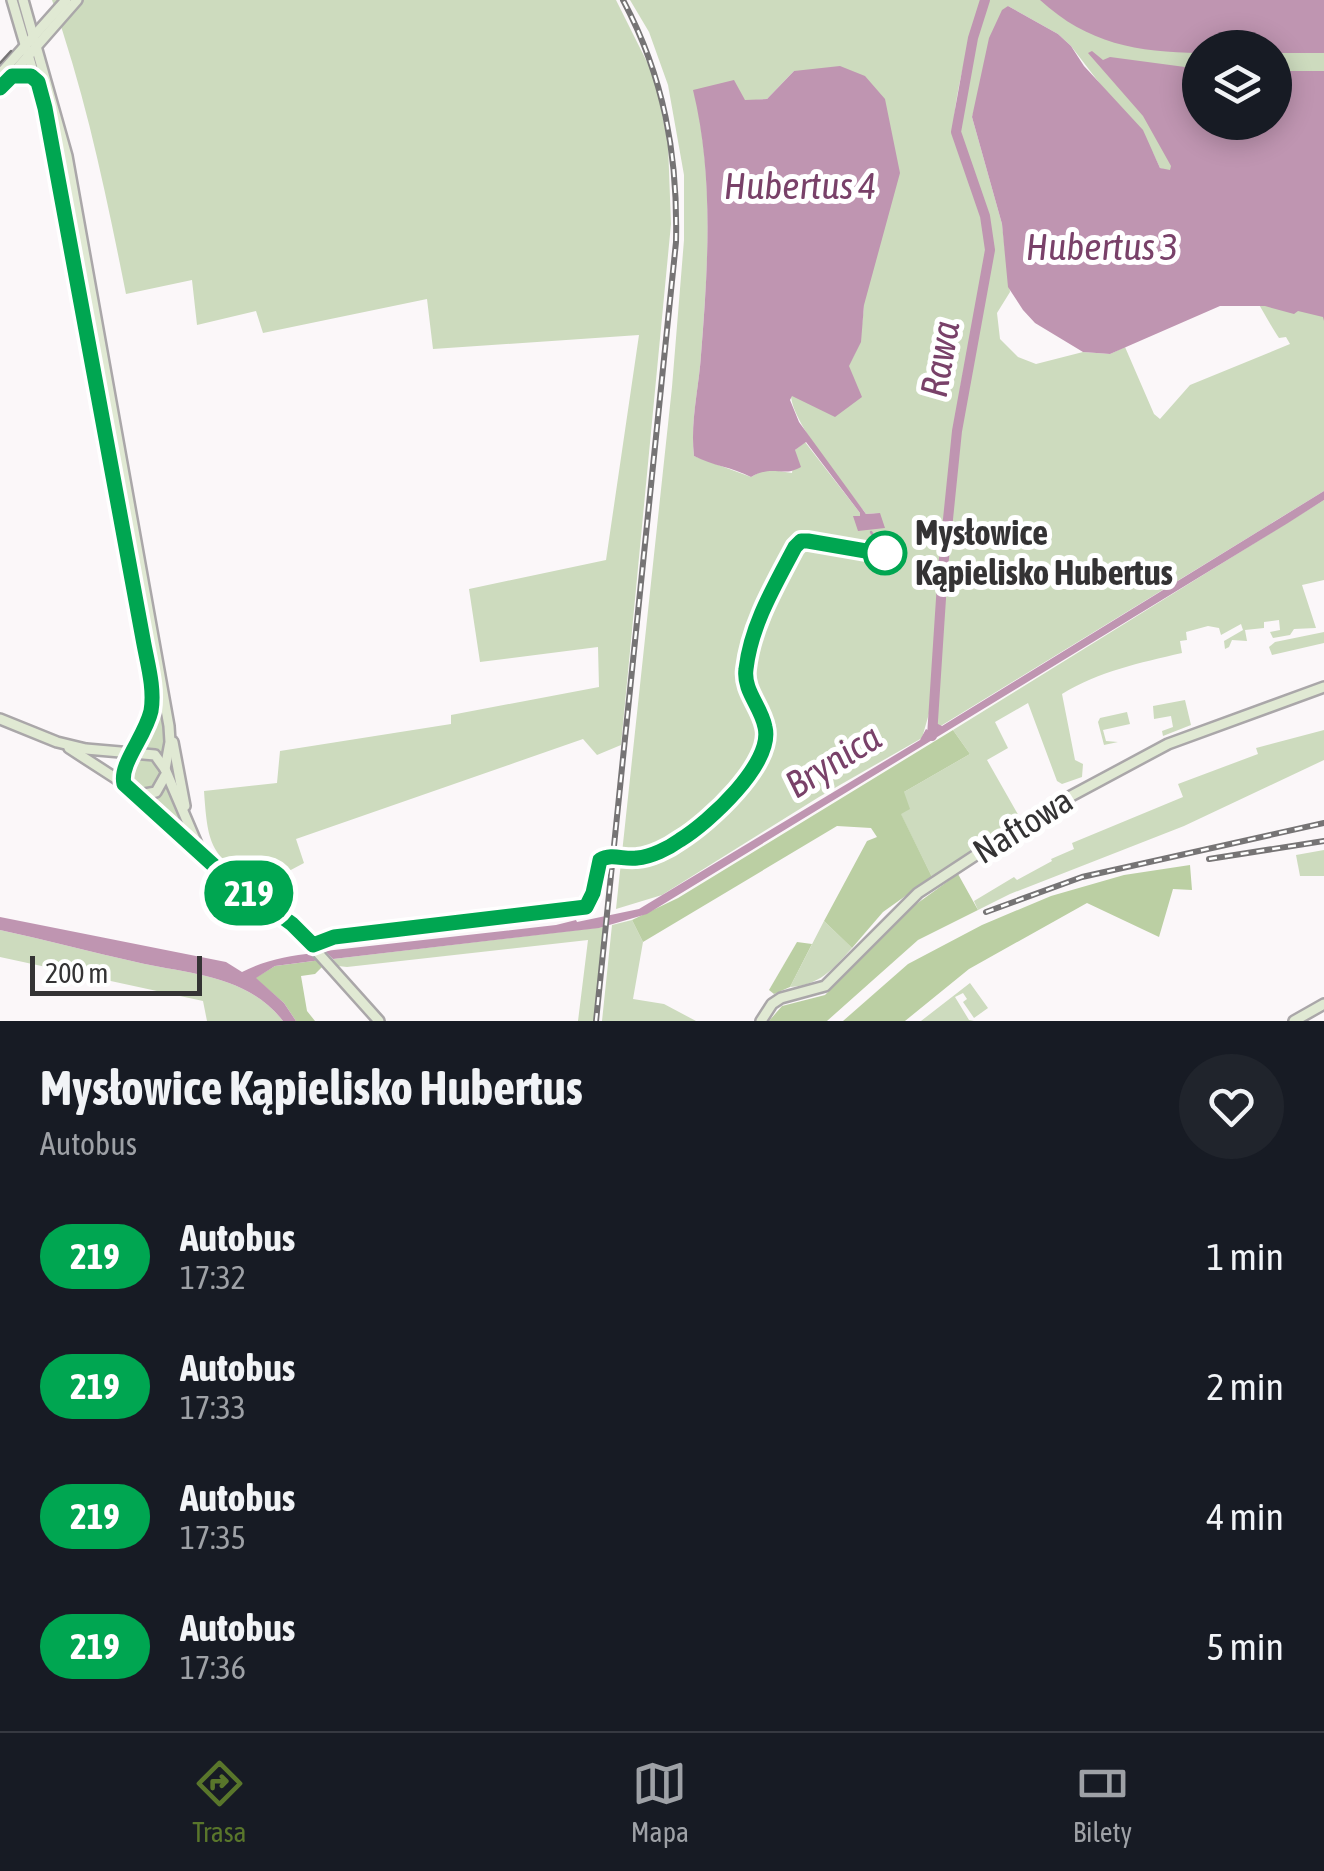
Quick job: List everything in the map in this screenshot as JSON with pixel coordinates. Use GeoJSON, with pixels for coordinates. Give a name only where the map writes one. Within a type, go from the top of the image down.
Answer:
{"type":"FeatureCollection","features":[{"type":"Feature","properties":{"kind":"street"},"geometry":{"type":"LineString","coordinates":[[12,0],[62,132],[138,581],[189,823]]}},
{"type":"Feature","properties":{"kind":"street"},"geometry":{"type":"LineString","coordinates":[[23,0],[100,370]]}},
{"type":"Feature","properties":{"kind":"street"},"geometry":{"type":"LineString","coordinates":[[32,45],[66,0]]}},
{"type":"Feature","properties":{"kind":"street"},"geometry":{"type":"LineString","coordinates":[[0,88],[4,76],[76,0]]}},
{"type":"Feature","properties":{"kind":"street"},"geometry":{"type":"LineString","coordinates":[[27,12],[39,19],[54,14]]}},
{"type":"Feature","properties":{"kind":"street"},"geometry":{"type":"LineString","coordinates":[[4,76],[25,74],[38,82]]}},
{"type":"Feature","properties":{"kind":"street"},"geometry":{"type":"LineString","coordinates":[[619,857],[644,857],[678,842],[712,817],[734,794],[760,753],[766,728],[747,686],[745,671],[764,606],[795,547],[808,541],[889,555]]}},
{"type":"Feature","properties":{"kind":"street"},"geometry":{"type":"LineString","coordinates":[[124,784],[123,766],[134,754],[148,720],[152,694],[138,581]]}},
{"type":"Feature","properties":{"kind":"street","name":"Naftowa"},"geometry":{"type":"LineString","coordinates":[[761,1021],[781,998],[825,986],[918,893],[1043,811],[1168,744],[1324,687]]}},
{"type":"Feature","properties":{"kind":"street"},"geometry":{"type":"LineString","coordinates":[[0,720],[57,742],[94,762],[139,795],[222,873],[292,924],[379,1021]]}},
{"type":"Feature","properties":{"kind":"street"},"geometry":{"type":"LineString","coordinates":[[139,795],[156,792],[165,772],[169,726]]}},
{"type":"Feature","properties":{"kind":"street"},"geometry":{"type":"LineString","coordinates":[[57,742],[155,755],[201,854]]}},
{"type":"Feature","properties":{"kind":"street"},"geometry":{"type":"LineString","coordinates":[[314,946],[334,937],[580,910],[590,902],[600,860],[610,856]]}},
{"type":"Feature","properties":{"kind":"street"},"geometry":{"type":"LineString","coordinates":[[1294,1021],[1324,1004]]}},
{"type":"Feature","properties":{"kind":"green space"},"geometry":{"type":"Polygon","coordinates":[[[52,0],[616,0],[655,78],[668,144],[671,224],[621,745],[597,755],[583,739],[296,839],[304,863],[255,889],[221,857],[211,838],[204,791],[277,783],[280,751],[451,724],[451,715],[599,687],[598,647],[480,662],[469,589],[606,560],[639,335],[433,349],[427,299],[263,333],[256,311],[197,325],[192,280],[126,294],[85,109],[52,0]]]}},
{"type":"Feature","properties":{"kind":"green space"},"geometry":{"type":"Polygon","coordinates":[[[630,0],[983,0],[963,70],[954,126],[988,244],[960,389],[930,710],[922,738],[662,895],[616,909],[684,240],[684,175],[668,85],[649,32],[630,0]],[[794,71],[767,99],[745,101],[694,91],[705,156],[708,222],[694,456],[751,477],[765,469],[792,473],[795,450],[805,442],[861,516],[880,513],[866,514],[811,439],[791,396],[847,366],[858,344],[864,305],[794,71]]]}},
{"type":"Feature","properties":{"kind":"green space"},"geometry":{"type":"Polygon","coordinates":[[[987,0],[1324,0],[1324,491],[939,727],[934,710],[963,396],[991,243],[982,201],[957,126],[987,0]],[[1008,6],[972,117],[1002,224],[1010,292],[997,313],[1000,339],[1018,357],[1036,364],[1083,352],[1110,354],[1125,347],[1154,414],[1160,419],[1190,385],[1290,344],[1286,337],[1279,338],[1189,193],[1174,176],[1160,168],[1153,153],[1058,34],[1008,6]]]}},
{"type":"Feature","properties":{"kind":"green space"},"geometry":{"type":"Polygon","coordinates":[[[1324,500],[1324,580],[1302,585],[1316,628],[1294,629],[1290,635],[1273,638],[1270,632],[1280,630],[1279,620],[1264,622],[1264,628],[1245,630],[1247,641],[1232,640],[1225,649],[1224,641],[1243,630],[1241,624],[1221,635],[1219,628],[1208,626],[1186,632],[1187,640],[1180,641],[1182,653],[1105,674],[1062,694],[1075,760],[1083,764],[1082,777],[1062,784],[1057,781],[1028,703],[995,722],[1008,748],[987,760],[1020,818],[932,877],[900,813],[904,792],[970,754],[953,730],[1324,500]]]}},
{"type":"Feature","properties":{"kind":"green space"},"geometry":{"type":"Polygon","coordinates":[[[148,629],[165,710],[164,759],[154,751],[142,749],[155,703],[145,631],[148,629]]]}},
{"type":"Feature","properties":{"kind":"green space"},"geometry":{"type":"Polygon","coordinates":[[[1324,632],[1324,643],[1272,655],[1269,647],[1275,642],[1324,632]]]}},
{"type":"Feature","properties":{"kind":"green space"},"geometry":{"type":"Polygon","coordinates":[[[1185,700],[1191,725],[1163,736],[1162,731],[1173,727],[1171,716],[1154,719],[1153,706],[1185,700]]]}},
{"type":"Feature","properties":{"kind":"green space"},"geometry":{"type":"Polygon","coordinates":[[[1127,712],[1130,724],[1103,730],[1106,741],[1118,742],[1104,745],[1100,718],[1127,712]]]}},
{"type":"Feature","properties":{"kind":"green space"},"geometry":{"type":"Polygon","coordinates":[[[953,730],[970,754],[904,792],[910,809],[901,814],[932,877],[883,912],[852,948],[824,921],[867,841],[877,837],[871,828],[837,826],[643,942],[632,920],[678,898],[953,730]]]}},
{"type":"Feature","properties":{"kind":"green space"},"geometry":{"type":"Polygon","coordinates":[[[1324,730],[1324,760],[1184,826],[978,910],[974,901],[1074,849],[1072,843],[1183,797],[1178,784],[1258,754],[1256,748],[1324,730]]]}},
{"type":"Feature","properties":{"kind":"green space"},"geometry":{"type":"Polygon","coordinates":[[[143,757],[155,762],[160,774],[155,786],[143,791],[131,786],[126,774],[131,762],[143,757]]]}},
{"type":"Feature","properties":{"kind":"green space"},"geometry":{"type":"Polygon","coordinates":[[[167,784],[192,841],[150,803],[167,784]]]}},
{"type":"Feature","properties":{"kind":"green space"},"geometry":{"type":"Polygon","coordinates":[[[1324,850],[1324,876],[1300,876],[1296,855],[1324,850]]]}},
{"type":"Feature","properties":{"kind":"green space"},"geometry":{"type":"Polygon","coordinates":[[[1190,865],[1192,890],[1173,889],[1159,937],[1087,903],[969,969],[905,1021],[843,1021],[908,964],[982,925],[1051,896],[1124,875],[1190,865]]]}},
{"type":"Feature","properties":{"kind":"green space"},"geometry":{"type":"Polygon","coordinates":[[[958,874],[978,910],[918,940],[827,1021],[769,1021],[782,1006],[825,995],[908,910],[958,874]]]}},
{"type":"Feature","properties":{"kind":"green space"},"geometry":{"type":"Polygon","coordinates":[[[632,920],[643,942],[633,999],[664,1004],[696,1021],[602,1021],[612,925],[632,920]]]}},
{"type":"Feature","properties":{"kind":"green space"},"geometry":{"type":"Polygon","coordinates":[[[824,921],[852,948],[818,980],[790,987],[824,921]]]}},
{"type":"Feature","properties":{"kind":"green space"},"geometry":{"type":"Polygon","coordinates":[[[603,927],[594,1021],[578,1021],[588,940],[347,967],[338,966],[333,959],[603,927]]]}},
{"type":"Feature","properties":{"kind":"green space"},"geometry":{"type":"Polygon","coordinates":[[[0,930],[235,985],[269,1006],[283,1021],[207,1021],[203,1001],[0,957],[0,930]]]}},
{"type":"Feature","properties":{"kind":"green space"},"geometry":{"type":"Polygon","coordinates":[[[797,942],[812,944],[790,987],[774,994],[769,990],[797,942]]]}},
{"type":"Feature","properties":{"kind":"green space"},"geometry":{"type":"Polygon","coordinates":[[[321,960],[325,964],[315,974],[301,976],[307,1011],[315,1021],[296,1021],[284,1003],[255,978],[275,966],[321,960]]]}},
{"type":"Feature","properties":{"kind":"green space"},"geometry":{"type":"Polygon","coordinates":[[[970,983],[988,1008],[974,1018],[963,1002],[967,999],[963,993],[955,997],[969,1020],[974,1021],[921,1021],[970,983]]]}},
{"type":"Feature","properties":{"kind":"water"},"geometry":{"type":"Polygon","coordinates":[[[1040,0],[1324,0],[1324,53],[1292,53],[1292,30],[1182,30],[1182,52],[1134,47],[1095,36],[1040,0]]]}},
{"type":"Feature","properties":{"kind":"water","name":"Hubertus 3"},"geometry":{"type":"Polygon","coordinates":[[[1008,6],[1058,34],[1071,46],[1084,66],[1143,130],[1160,168],[1170,170],[1143,116],[1088,53],[1092,51],[1103,60],[1110,57],[1182,67],[1182,140],[1292,140],[1292,71],[1324,71],[1324,321],[1323,317],[1265,306],[1220,306],[1110,354],[1083,352],[1035,323],[1008,287],[1002,224],[972,117],[989,38],[1002,10],[1008,6]]]}},
{"type":"Feature","properties":{"kind":"water","name":"Hubertus 4"},"geometry":{"type":"Polygon","coordinates":[[[840,66],[865,76],[885,99],[900,173],[864,305],[861,342],[849,366],[862,397],[835,417],[792,396],[790,400],[799,422],[866,514],[880,513],[885,528],[858,531],[853,516],[860,513],[806,442],[795,450],[801,467],[751,477],[694,456],[693,443],[708,222],[704,155],[693,90],[734,80],[745,100],[767,99],[794,71],[840,66]]]}},
{"type":"Feature","properties":{"kind":"water"},"geometry":{"type":"Polygon","coordinates":[[[1324,491],[1324,500],[1288,523],[647,914],[599,928],[333,959],[325,951],[556,925],[639,909],[920,740],[926,729],[931,732],[936,723],[942,726],[1324,491]]]}},
{"type":"Feature","properties":{"kind":"water"},"geometry":{"type":"Polygon","coordinates":[[[0,917],[226,962],[242,972],[268,962],[314,953],[321,960],[275,966],[256,978],[284,1003],[296,1021],[283,1021],[253,994],[235,985],[0,930],[0,917]]]}},
{"type":"Feature","properties":{"kind":"waterway","name":"Rawa"},"geometry":{"type":"LineString","coordinates":[[932,736],[957,431],[990,250],[985,216],[956,132],[973,38],[985,0]]}},
{"type":"Feature","properties":{"kind":"waterway"},"geometry":{"type":"LineString","coordinates":[[871,532],[877,542]]}},
{"type":"Feature","properties":{"kind":"tram line"},"geometry":{"type":"LineString","coordinates":[[0,63],[11,51]]}},
{"type":"Feature","properties":{"kind":"railway"},"geometry":{"type":"LineString","coordinates":[[596,1021],[676,242],[674,178],[666,117],[649,58],[623,0]]}},
{"type":"Feature","properties":{"kind":"railway"},"geometry":{"type":"LineString","coordinates":[[986,912],[1082,877],[1324,823]]}},
{"type":"Feature","properties":{"kind":"railway"},"geometry":{"type":"LineString","coordinates":[[1209,859],[1324,841]]}},
{"type":"Feature","properties":{"kind":"bus line","name":"219"},"geometry":{"type":"LineString","coordinates":[[0,88],[16,74],[31,76],[38,82],[45,108],[152,689],[141,740],[123,766],[124,784],[222,873],[292,924],[313,945],[334,937],[586,907],[604,856],[635,859],[678,842],[712,817],[734,794],[760,753],[766,728],[747,686],[745,671],[764,606],[795,547],[808,541],[889,555]]}},
{"type":"Feature","properties":{"kind":"place","name":"Mysłowice Kąpielisko Hubertus"},"geometry":{"type":"Point","coordinates":[885,553]}},
{"type":"Feature","properties":{"kind":"water label","name":"Brynica"},"geometry":{"type":"Point","coordinates":[833,761]}}]}
